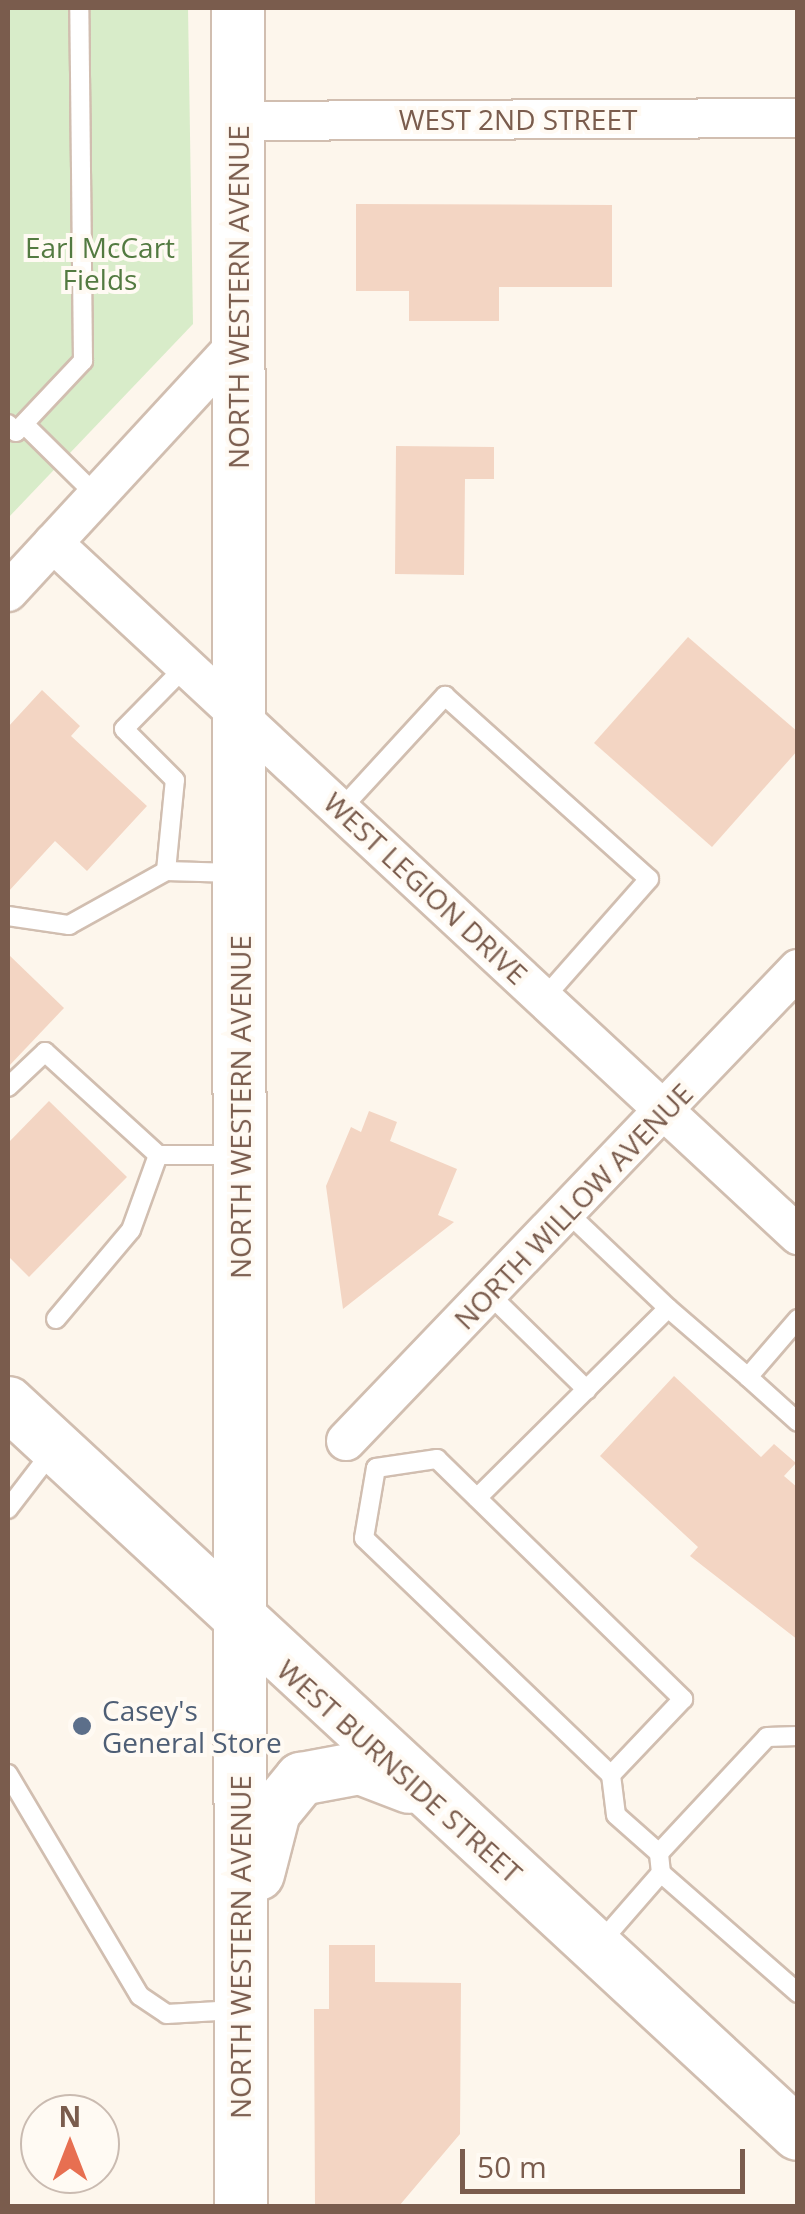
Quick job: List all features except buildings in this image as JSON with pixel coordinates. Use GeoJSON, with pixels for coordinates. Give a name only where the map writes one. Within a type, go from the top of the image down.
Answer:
{"type":"FeatureCollection","features":[{"type":"Feature","properties":{"kind":"street","name":"NORTH WESTERN AVENUE"},"geometry":{"type":"LineString","coordinates":[[238,8],[241,2206]]}},
{"type":"Feature","properties":{"kind":"street","name":"WEST 2ND STREET"},"geometry":{"type":"LineString","coordinates":[[238,121],[798,118]]}},
{"type":"Feature","properties":{"kind":"street"},"geometry":{"type":"LineString","coordinates":[[8,592],[238,343]]}},
{"type":"Feature","properties":{"kind":"street","name":"WEST LEGION DRIVE"},"geometry":{"type":"LineString","coordinates":[[53,543],[798,1235]]}},
{"type":"Feature","properties":{"kind":"street","name":"NORTH WILLOW AVENUE"},"geometry":{"type":"LineString","coordinates":[[346,1441],[666,1112],[798,969]]}},
{"type":"Feature","properties":{"kind":"street","name":"WEST BURNSIDE STREET"},"geometry":{"type":"LineString","coordinates":[[8,1403],[239,1626],[798,2134]]}},
{"type":"Feature","properties":{"kind":"street"},"geometry":{"type":"LineString","coordinates":[[240,1984],[274,1812],[301,1779],[360,1768],[436,1802]]}},
{"type":"Feature","properties":{"kind":"lane"},"geometry":{"type":"LineString","coordinates":[[80,8],[83,360],[14,432],[97,496]]}},
{"type":"Feature","properties":{"kind":"lane"},"geometry":{"type":"LineString","coordinates":[[166,871],[175,780],[124,729],[186,666]]}},
{"type":"Feature","properties":{"kind":"lane"},"geometry":{"type":"LineString","coordinates":[[342,810],[444,696],[650,880],[544,998]]}},
{"type":"Feature","properties":{"kind":"lane"},"geometry":{"type":"LineString","coordinates":[[8,916],[70,924],[166,871],[240,873]]}},
{"type":"Feature","properties":{"kind":"lane"},"geometry":{"type":"LineString","coordinates":[[8,1087],[46,1052],[158,1155],[240,1156]]}},
{"type":"Feature","properties":{"kind":"lane"},"geometry":{"type":"LineString","coordinates":[[56,1319],[132,1230],[158,1155]]}},
{"type":"Feature","properties":{"kind":"lane"},"geometry":{"type":"LineString","coordinates":[[568,1213],[668,1308],[798,1422]]}},
{"type":"Feature","properties":{"kind":"lane"},"geometry":{"type":"LineString","coordinates":[[489,1294],[588,1390]]}},
{"type":"Feature","properties":{"kind":"lane"},"geometry":{"type":"LineString","coordinates":[[478,1498],[668,1308]]}},
{"type":"Feature","properties":{"kind":"lane"},"geometry":{"type":"LineString","coordinates":[[748,1377],[798,1318]]}},
{"type":"Feature","properties":{"kind":"lane"},"geometry":{"type":"LineString","coordinates":[[346,1441],[376,1468]]}},
{"type":"Feature","properties":{"kind":"lane"},"geometry":{"type":"LineString","coordinates":[[8,1509],[55,1448]]}},
{"type":"Feature","properties":{"kind":"lane"},"geometry":{"type":"LineString","coordinates":[[376,1468],[437,1459],[683,1699],[611,1775]]}},
{"type":"Feature","properties":{"kind":"lane"},"geometry":{"type":"LineString","coordinates":[[376,1468],[364,1538],[611,1775],[616,1815],[659,1853],[661,1873],[798,1994]]}},
{"type":"Feature","properties":{"kind":"lane"},"geometry":{"type":"LineString","coordinates":[[659,1853],[768,1737],[798,1736]]}},
{"type":"Feature","properties":{"kind":"lane"},"geometry":{"type":"LineString","coordinates":[[8,1774],[140,1996],[166,2014],[240,1984]]}},
{"type":"Feature","properties":{"kind":"lane"},"geometry":{"type":"LineString","coordinates":[[595,1948],[661,1873]]}},
{"type":"Feature","properties":{"kind":"green space","name":"Earl McCart Fields"},"geometry":{"type":"Polygon","coordinates":[[[8,8],[188,8],[193,324],[8,518],[8,8]]]}},
{"type":"Feature","properties":{"kind":"place","name":"Casey's General Store"},"geometry":{"type":"Point","coordinates":[82,1726]}}]}
